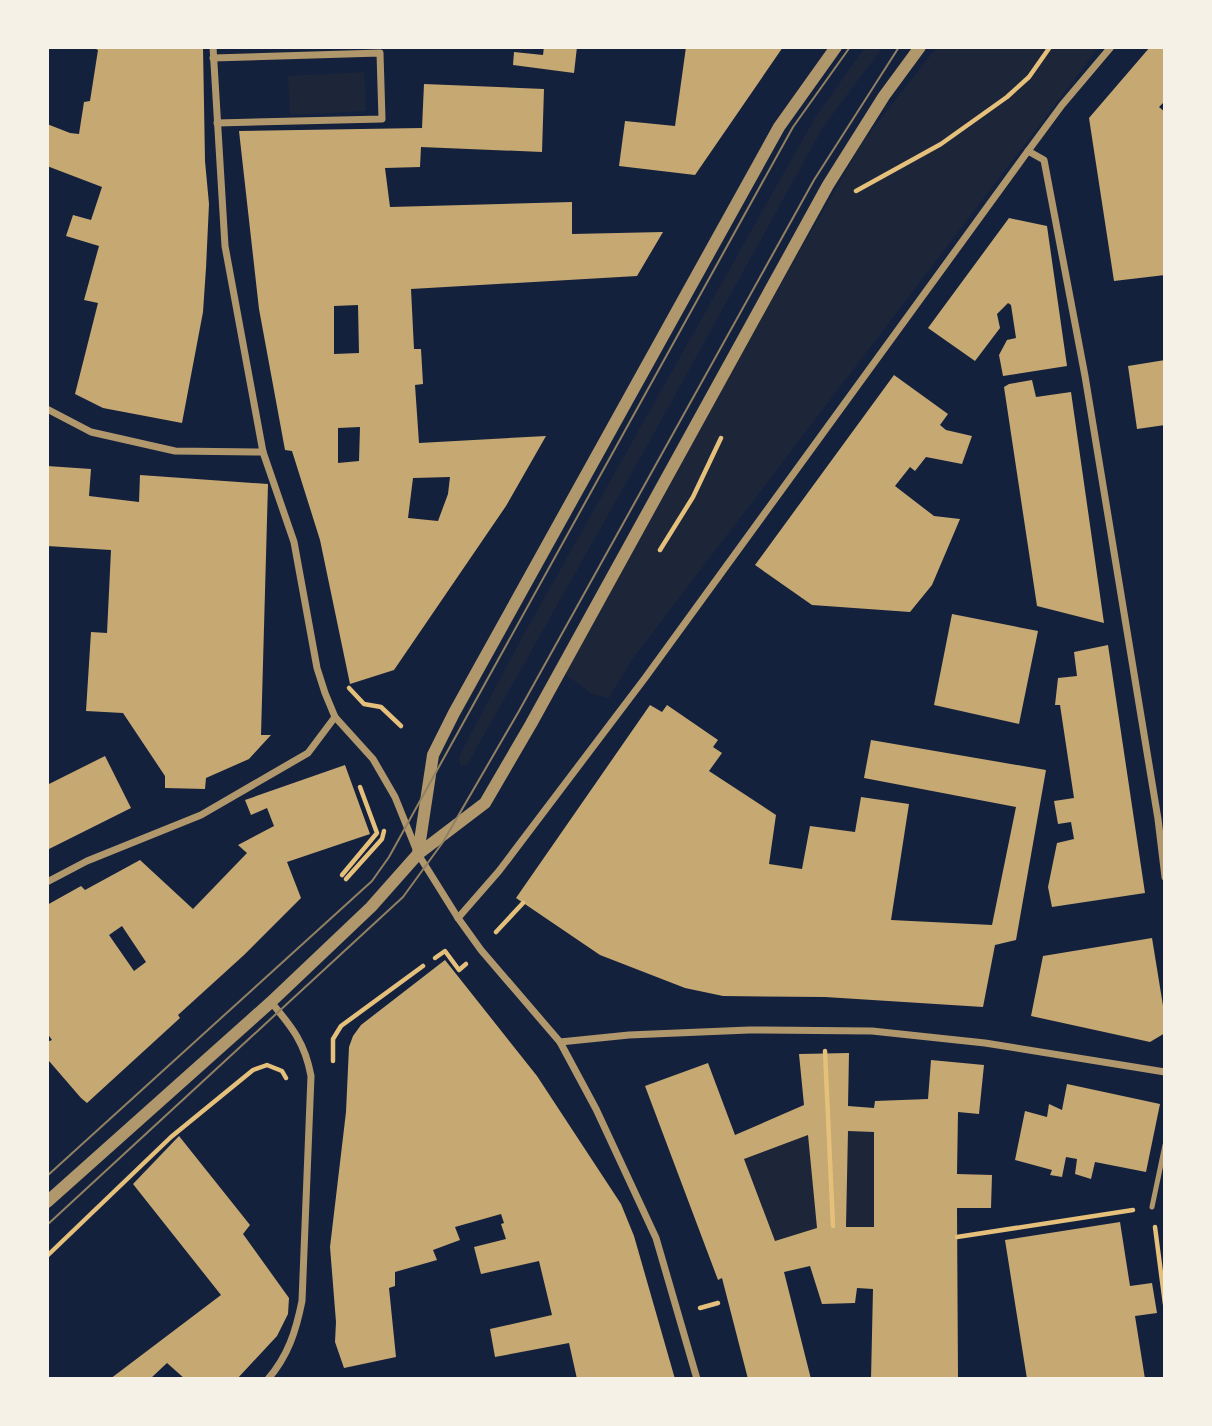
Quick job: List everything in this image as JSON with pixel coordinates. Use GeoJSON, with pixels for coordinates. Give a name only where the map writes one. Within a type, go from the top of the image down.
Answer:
{"type":"FeatureCollection","features":[{"type":"Feature","properties":{"kind":"street"},"geometry":{"type":"LineString","coordinates":[[213,47],[225,246],[263,452],[294,542],[317,668],[335,717],[373,758],[395,797],[418,853],[458,918],[481,950],[560,1042],[596,1110],[656,1238],[696,1379]]}},
{"type":"Feature","properties":{"kind":"street"},"geometry":{"type":"LineString","coordinates":[[418,853],[433,755],[454,713],[779,127],[836,47]]}},
{"type":"Feature","properties":{"kind":"street"},"geometry":{"type":"LineString","coordinates":[[47,1202],[271,1002],[371,907],[418,853],[485,803],[828,185],[884,96],[920,47]]}},
{"type":"Feature","properties":{"kind":"street"},"geometry":{"type":"LineString","coordinates":[[458,918],[499,871],[637,689],[1028,151],[1062,105],[1111,47]]}},
{"type":"Feature","properties":{"kind":"street"},"geometry":{"type":"LineString","coordinates":[[214,58],[380,53],[382,119],[217,123]]}},
{"type":"Feature","properties":{"kind":"street"},"geometry":{"type":"LineString","coordinates":[[1028,151],[1044,160],[1047,173],[1161,818],[1165,877]]}},
{"type":"Feature","properties":{"kind":"street"},"geometry":{"type":"LineString","coordinates":[[47,409],[90,432],[175,451],[263,452]]}},
{"type":"Feature","properties":{"kind":"street"},"geometry":{"type":"LineString","coordinates":[[47,882],[87,860],[201,815],[308,752],[335,717]]}},
{"type":"Feature","properties":{"kind":"street"},"geometry":{"type":"LineString","coordinates":[[268,1379],[280,1365],[295,1334],[302,1301],[311,1076],[308,1058],[296,1032],[271,1002]]}},
{"type":"Feature","properties":{"kind":"street"},"geometry":{"type":"LineString","coordinates":[[560,1042],[629,1035],[736,1031],[872,1031],[985,1042],[1165,1072]]}},
{"type":"Feature","properties":{"kind":"lane"},"geometry":{"type":"LineString","coordinates":[[1152,1207],[1165,1145]]}},
{"type":"Feature","properties":{"kind":"path"},"geometry":{"type":"LineString","coordinates":[[851,194],[941,144],[1007,97],[1029,77],[1050,47]]}},
{"type":"Feature","properties":{"kind":"path"},"geometry":{"type":"LineString","coordinates":[[348,686],[365,704],[381,707],[401,726]]}},
{"type":"Feature","properties":{"kind":"path"},"geometry":{"type":"LineString","coordinates":[[356,775],[377,834],[344,877],[382,839]]}},
{"type":"Feature","properties":{"kind":"path"},"geometry":{"type":"LineString","coordinates":[[435,958],[445,951],[459,970]]}},
{"type":"Feature","properties":{"kind":"path"},"geometry":{"type":"LineString","coordinates":[[333,1071],[333,1039],[341,1026],[424,966]]}},
{"type":"Feature","properties":{"kind":"path"},"geometry":{"type":"LineString","coordinates":[[824,1046],[833,1226]]}},
{"type":"Feature","properties":{"kind":"path"},"geometry":{"type":"LineString","coordinates":[[47,1256],[171,1137],[253,1070],[268,1065],[282,1070],[288,1082]]}},
{"type":"Feature","properties":{"kind":"path"},"geometry":{"type":"LineString","coordinates":[[957,1237],[1152,1207],[1165,1304]]}},
{"type":"Feature","properties":{"kind":"shaded area"},"geometry":{"type":"Polygon","coordinates":[[[865,47],[883,47],[823,127],[467,765],[460,765],[459,756],[524,634],[813,121],[865,47]]]}},
{"type":"Feature","properties":{"kind":"shaded area"},"geometry":{"type":"Polygon","coordinates":[[[937,47],[1099,47],[631,661],[609,698],[592,694],[558,669],[864,140],[937,47]]]}},
{"type":"Feature","properties":{"kind":"shaded area"},"geometry":{"type":"Polygon","coordinates":[[[364,72],[366,111],[290,115],[288,76],[364,72]]]}},
{"type":"Feature","properties":{"kind":"shaded area"},"geometry":{"type":"Polygon","coordinates":[[[848,1131],[874,1132],[874,1227],[846,1227],[848,1131]]]}},
{"type":"Feature","properties":{"kind":"shaded area"},"geometry":{"type":"Polygon","coordinates":[[[808,1135],[817,1228],[775,1241],[744,1159],[808,1135]]]}},
{"type":"Feature","properties":{"kind":"building"},"geometry":{"type":"Polygon","coordinates":[[[92,47],[203,47],[205,161],[209,204],[206,268],[203,312],[182,423],[103,408],[75,394],[98,303],[84,300],[99,246],[66,236],[73,215],[91,220],[102,187],[47,166],[47,124],[79,134],[84,102],[90,101],[98,50],[92,47]]]}},
{"type":"Feature","properties":{"kind":"building"},"geometry":{"type":"Polygon","coordinates":[[[544,47],[577,47],[574,73],[513,65],[514,52],[543,55],[544,47]]]}},
{"type":"Feature","properties":{"kind":"building"},"geometry":{"type":"Polygon","coordinates":[[[686,47],[783,47],[695,175],[619,166],[625,121],[675,126],[686,47]]]}},
{"type":"Feature","properties":{"kind":"building"},"geometry":{"type":"Polygon","coordinates":[[[1150,47],[1165,47],[1165,101],[1159,107],[1165,112],[1165,275],[1114,281],[1089,118],[1150,47]]]}},
{"type":"Feature","properties":{"kind":"building"},"geometry":{"type":"Polygon","coordinates":[[[424,84],[544,89],[542,152],[421,147],[420,167],[385,168],[390,207],[572,202],[572,234],[663,232],[637,276],[411,289],[414,349],[421,349],[423,384],[415,385],[419,443],[546,436],[506,506],[394,670],[350,684],[320,540],[292,451],[285,450],[259,309],[239,131],[422,128],[424,84]],[[358,305],[334,306],[334,354],[359,353],[358,305]],[[360,427],[338,428],[338,463],[359,461],[360,427]],[[450,477],[413,478],[408,518],[438,521],[448,494],[450,477]]]}},
{"type":"Feature","properties":{"kind":"building"},"geometry":{"type":"Polygon","coordinates":[[[1009,218],[1047,226],[1067,366],[1003,376],[999,355],[1007,340],[1016,338],[1011,305],[1008,303],[997,314],[1000,328],[975,361],[928,328],[1009,218]]]}},
{"type":"Feature","properties":{"kind":"building"},"geometry":{"type":"Polygon","coordinates":[[[1165,360],[1165,425],[1137,429],[1128,366],[1165,360]]]}},
{"type":"Feature","properties":{"kind":"building"},"geometry":{"type":"Polygon","coordinates":[[[894,375],[948,414],[940,425],[946,430],[972,436],[962,464],[926,457],[915,471],[910,467],[895,486],[934,516],[960,519],[932,585],[910,612],[812,605],[755,565],[894,375]]]}},
{"type":"Feature","properties":{"kind":"building"},"geometry":{"type":"Polygon","coordinates":[[[1032,380],[1036,397],[1071,392],[1104,623],[1037,606],[1004,387],[1032,380]]]}},
{"type":"Feature","properties":{"kind":"building"},"geometry":{"type":"Polygon","coordinates":[[[47,466],[91,469],[89,496],[139,502],[140,475],[268,484],[261,735],[271,735],[249,759],[206,778],[205,789],[165,788],[165,776],[123,713],[86,711],[91,632],[107,633],[111,550],[47,546],[47,466]]]}},
{"type":"Feature","properties":{"kind":"building"},"geometry":{"type":"Polygon","coordinates":[[[952,614],[1038,631],[1019,724],[934,705],[952,614]]]}},
{"type":"Feature","properties":{"kind":"building"},"geometry":{"type":"Polygon","coordinates":[[[1108,645],[1145,893],[1052,907],[1048,887],[1057,843],[1074,839],[1071,822],[1058,824],[1054,801],[1074,798],[1060,705],[1055,705],[1058,678],[1077,676],[1074,652],[1108,645]]]}},
{"type":"Feature","properties":{"kind":"building"},"geometry":{"type":"Polygon","coordinates":[[[650,705],[662,712],[667,705],[718,740],[713,747],[722,753],[709,771],[776,815],[769,864],[802,869],[810,826],[855,832],[861,797],[909,804],[891,920],[992,925],[1016,807],[864,778],[871,740],[1046,770],[1016,940],[995,945],[983,1007],[825,997],[723,996],[685,988],[600,955],[516,898],[650,705]]]}},
{"type":"Feature","properties":{"kind":"building"},"geometry":{"type":"Polygon","coordinates":[[[105,756],[131,808],[47,850],[47,785],[105,756]]]}},
{"type":"Feature","properties":{"kind":"building"},"geometry":{"type":"Polygon","coordinates":[[[345,765],[370,834],[287,862],[301,898],[178,1015],[180,1018],[87,1103],[49,1061],[47,1063],[47,1042],[52,1040],[47,1033],[47,905],[81,886],[85,890],[140,860],[193,909],[247,853],[238,845],[274,826],[267,808],[251,815],[245,800],[345,765]],[[122,926],[109,935],[134,971],[146,962],[122,926]]]}},
{"type":"Feature","properties":{"kind":"building"},"geometry":{"type":"Polygon","coordinates":[[[1152,938],[1165,1033],[1150,1042],[1031,1016],[1043,956],[1152,938]]]}},
{"type":"Feature","properties":{"kind":"building"},"geometry":{"type":"Polygon","coordinates":[[[445,960],[537,1076],[621,1204],[634,1236],[675,1379],[577,1379],[569,1343],[495,1357],[490,1329],[552,1315],[539,1261],[481,1274],[474,1247],[506,1239],[501,1214],[455,1227],[460,1240],[433,1250],[437,1260],[395,1272],[395,1286],[389,1288],[396,1357],[344,1368],[335,1342],[330,1247],[346,1112],[349,1047],[361,1025],[445,960]]]}},
{"type":"Feature","properties":{"kind":"building"},"geometry":{"type":"Polygon","coordinates":[[[849,1053],[848,1106],[874,1108],[875,1101],[928,1099],[931,1060],[984,1065],[979,1114],[958,1112],[957,1174],[992,1175],[991,1208],[957,1208],[958,1379],[871,1379],[873,1289],[857,1288],[855,1303],[822,1304],[810,1266],[784,1272],[811,1379],[748,1379],[722,1278],[718,1280],[645,1086],[708,1063],[735,1135],[804,1105],[799,1054],[849,1053]],[[848,1131],[846,1227],[874,1227],[874,1132],[848,1131]],[[808,1135],[744,1159],[775,1241],[817,1228],[808,1135]]]}},
{"type":"Feature","properties":{"kind":"building"},"geometry":{"type":"Polygon","coordinates":[[[1067,1084],[1160,1104],[1146,1172],[1095,1162],[1091,1179],[1075,1174],[1077,1159],[1066,1157],[1062,1177],[1050,1175],[1052,1170],[1015,1160],[1025,1111],[1047,1117],[1049,1104],[1062,1110],[1067,1084]]]}},
{"type":"Feature","properties":{"kind":"building"},"geometry":{"type":"Polygon","coordinates":[[[179,1136],[250,1225],[243,1234],[289,1298],[288,1314],[277,1336],[237,1379],[185,1379],[167,1363],[150,1379],[110,1379],[221,1295],[133,1184],[179,1136]]]}},
{"type":"Feature","properties":{"kind":"building"},"geometry":{"type":"Polygon","coordinates":[[[1120,1222],[1130,1286],[1152,1283],[1157,1313],[1135,1316],[1145,1379],[1027,1379],[1005,1240],[1120,1222]]]}},
{"type":"Feature","properties":{"kind":"tram line"},"geometry":{"type":"LineString","coordinates":[[47,1176],[372,881],[389,857],[793,127],[850,47]]}},
{"type":"Feature","properties":{"kind":"tram line"},"geometry":{"type":"LineString","coordinates":[[47,1225],[403,897],[443,842],[519,711],[814,180],[899,47]]}}]}
